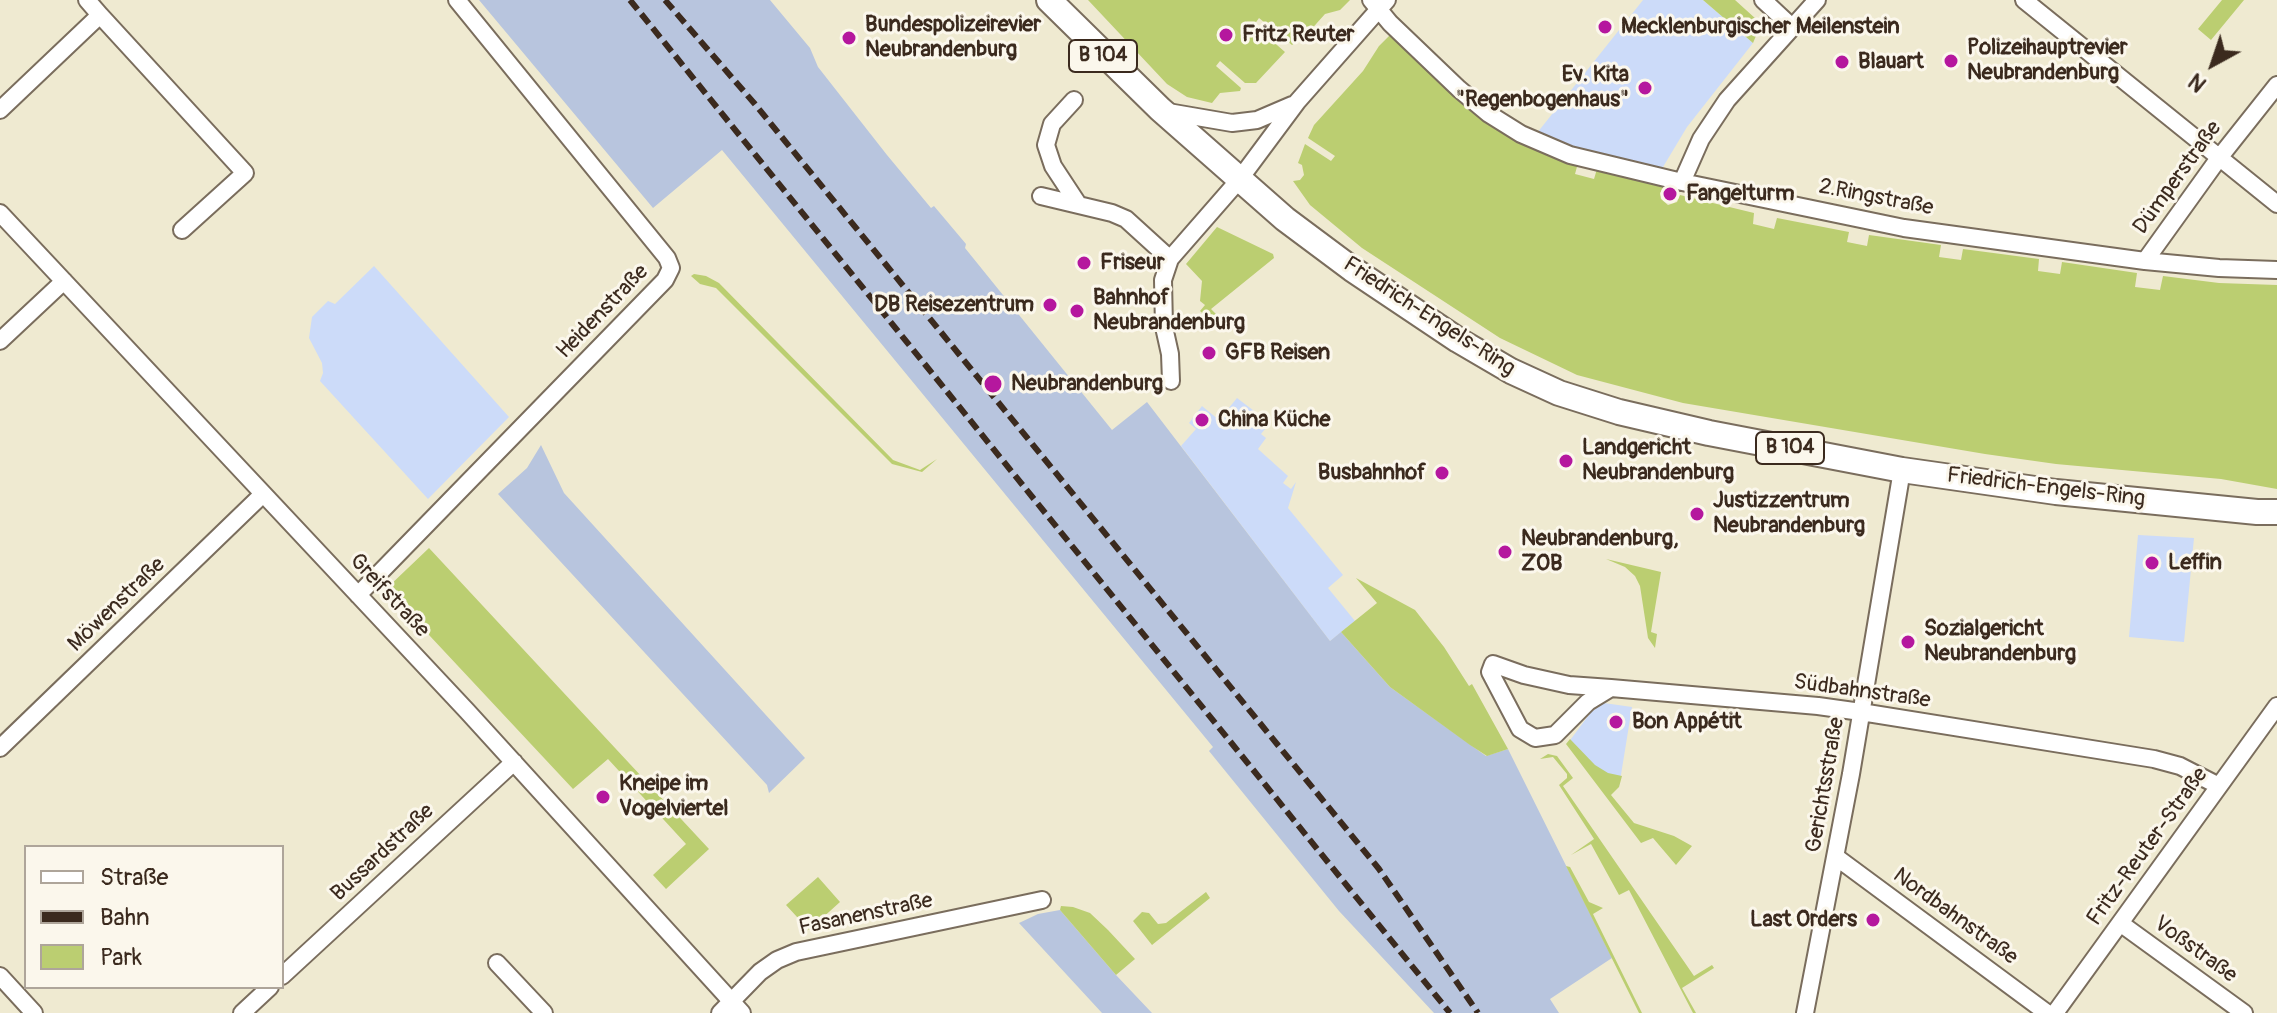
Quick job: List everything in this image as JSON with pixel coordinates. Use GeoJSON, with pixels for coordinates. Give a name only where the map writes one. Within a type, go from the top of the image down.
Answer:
{"type":"FeatureCollection","features":[{"type":"Feature","properties":{"kind":"main road","name":"Friedrich-Engels-Ring"},"geometry":{"type":"LineString","coordinates":[[1049,0],[1160,109],[1285,219],[1384,291],[1475,350],[1529,380],[1619,412],[1709,433],[1902,470],[2056,492],[2270,514]]}},
{"type":"Feature","properties":{"kind":"street"},"geometry":{"type":"LineString","coordinates":[[87,0],[245,173],[182,230]]}},
{"type":"Feature","properties":{"kind":"street","name":"Heidenstraße"},"geometry":{"type":"LineString","coordinates":[[358,595],[665,280],[671,268],[667,258],[457,0]]}},
{"type":"Feature","properties":{"kind":"street"},"geometry":{"type":"LineString","coordinates":[[1763,0],[1792,27]]}},
{"type":"Feature","properties":{"kind":"street"},"geometry":{"type":"LineString","coordinates":[[1682,182],[1701,139],[1727,100],[1817,0]]}},
{"type":"Feature","properties":{"kind":"street"},"geometry":{"type":"LineString","coordinates":[[2024,0],[2277,204]]}},
{"type":"Feature","properties":{"kind":"street"},"geometry":{"type":"LineString","coordinates":[[1171,381],[1170,354],[1164,327],[1163,280],[1170,259],[1239,180],[1297,102],[1379,3]]}},
{"type":"Feature","properties":{"kind":"street","name":"2.Ringstraße"},"geometry":{"type":"LineString","coordinates":[[1379,3],[1390,23],[1459,89],[1500,123],[1570,155],[1682,182],[1904,228],[2145,261],[2277,270]]}},
{"type":"Feature","properties":{"kind":"street"},"geometry":{"type":"LineString","coordinates":[[0,110],[100,15]]}},
{"type":"Feature","properties":{"kind":"street","name":"Dümperstraße"},"geometry":{"type":"LineString","coordinates":[[2145,261],[2219,158],[2277,85]]}},
{"type":"Feature","properties":{"kind":"street"},"geometry":{"type":"LineString","coordinates":[[1074,100],[1052,124],[1046,145],[1053,166],[1078,204]]}},
{"type":"Feature","properties":{"kind":"street"},"geometry":{"type":"LineString","coordinates":[[1160,109],[1232,123],[1257,120],[1297,102]]}},
{"type":"Feature","properties":{"kind":"street"},"geometry":{"type":"LineString","coordinates":[[1041,196],[1126,219],[1170,259]]}},
{"type":"Feature","properties":{"kind":"street","name":"Greifstraße"},"geometry":{"type":"LineString","coordinates":[[0,213],[514,762],[731,1009]]}},
{"type":"Feature","properties":{"kind":"street"},"geometry":{"type":"LineString","coordinates":[[0,341],[64,281]]}},
{"type":"Feature","properties":{"kind":"street","name":"Gerichtsstraße"},"geometry":{"type":"LineString","coordinates":[[1805,1013],[1836,857],[1902,470]]}},
{"type":"Feature","properties":{"kind":"street","name":"Möwenstraße"},"geometry":{"type":"LineString","coordinates":[[0,748],[263,494]]}},
{"type":"Feature","properties":{"kind":"street","name":"Südbahnstraße"},"geometry":{"type":"LineString","coordinates":[[1611,688],[1581,707],[1555,735],[1535,738],[1520,729],[1490,675],[1493,664],[1549,682],[1861,712],[2154,759],[2180,766],[2219,786]]}},
{"type":"Feature","properties":{"kind":"street","name":"Fritz-Reuter-Straße"},"geometry":{"type":"LineString","coordinates":[[2055,1013],[2277,706]]}},
{"type":"Feature","properties":{"kind":"street","name":"Bussardstraße"},"geometry":{"type":"LineString","coordinates":[[284,974],[514,762]]}},
{"type":"Feature","properties":{"kind":"street","name":"Nordbahnstraße"},"geometry":{"type":"LineString","coordinates":[[1836,857],[2047,1013]]}},
{"type":"Feature","properties":{"kind":"street","name":"Fasanenstraße"},"geometry":{"type":"LineString","coordinates":[[731,1009],[760,972],[796,952],[1042,900]]}},
{"type":"Feature","properties":{"kind":"street","name":"Voßstraße"},"geometry":{"type":"LineString","coordinates":[[2120,923],[2244,1013]]}},
{"type":"Feature","properties":{"kind":"street"},"geometry":{"type":"LineString","coordinates":[[497,963],[544,1013]]}},
{"type":"Feature","properties":{"kind":"street"},"geometry":{"type":"LineString","coordinates":[[0,976],[34,1013]]}},
{"type":"Feature","properties":{"kind":"street"},"geometry":{"type":"LineString","coordinates":[[242,1013],[268,989]]}},
{"type":"Feature","properties":{"kind":"shaded area"},"geometry":{"type":"Polygon","coordinates":[[[479,0],[770,0],[810,48],[818,67],[887,155],[966,244],[965,248],[1112,430],[1147,402],[1330,641],[1341,632],[1390,687],[1486,756],[1508,749],[1612,958],[1550,999],[1559,1013],[1434,1013],[1339,911],[1209,751],[1213,747],[722,150],[653,208],[479,0]]]}},
{"type":"Feature","properties":{"kind":"shaded area","name":"Ev. Kita \"Regenbogenhaus\""},"geometry":{"type":"Polygon","coordinates":[[[1643,0],[1703,0],[1753,43],[1687,127],[1660,172],[1577,151],[1537,133],[1643,0]]]}},
{"type":"Feature","properties":{"kind":"shaded area"},"geometry":{"type":"Polygon","coordinates":[[[374,266],[509,417],[428,499],[320,381],[322,363],[309,338],[312,317],[328,301],[335,304],[374,266]]]}},
{"type":"Feature","properties":{"kind":"shaded area"},"geometry":{"type":"Polygon","coordinates":[[[1237,398],[1270,423],[1261,434],[1266,438],[1258,449],[1288,476],[1283,483],[1291,489],[1296,482],[1288,508],[1343,575],[1328,588],[1355,621],[1330,641],[1181,446],[1196,429],[1189,423],[1202,406],[1219,420],[1237,398]]]}},
{"type":"Feature","properties":{"kind":"shaded area"},"geometry":{"type":"Polygon","coordinates":[[[541,445],[564,493],[805,758],[769,793],[767,785],[498,494],[527,468],[541,445]]]}},
{"type":"Feature","properties":{"kind":"shaded area","name":"Leffin"},"geometry":{"type":"Polygon","coordinates":[[[2138,535],[2194,538],[2184,642],[2129,637],[2138,535]]]}},
{"type":"Feature","properties":{"kind":"shaded area"},"geometry":{"type":"Polygon","coordinates":[[[1604,703],[1632,707],[1619,787],[1568,743],[1591,712],[1604,703]]]}},
{"type":"Feature","properties":{"kind":"shaded area"},"geometry":{"type":"Polygon","coordinates":[[[1060,910],[1152,1013],[1102,1013],[1019,923],[1038,914],[1060,910]]]}},
{"type":"Feature","properties":{"kind":"green space"},"geometry":{"type":"Polygon","coordinates":[[[1088,0],[1350,0],[1340,10],[1325,14],[1292,45],[1259,18],[1254,25],[1285,52],[1256,83],[1245,83],[1220,61],[1216,66],[1241,88],[1240,91],[1220,93],[1212,103],[1187,97],[1167,84],[1088,0]]]}},
{"type":"Feature","properties":{"kind":"green space"},"geometry":{"type":"Polygon","coordinates":[[[1703,0],[1735,0],[1756,19],[1758,31],[1753,43],[1703,0]]]}},
{"type":"Feature","properties":{"kind":"green space"},"geometry":{"type":"Polygon","coordinates":[[[2222,0],[2244,0],[2211,40],[2198,29],[2222,0]]]}},
{"type":"Feature","properties":{"kind":"green space"},"geometry":{"type":"Polygon","coordinates":[[[1390,35],[1452,95],[1492,126],[1524,143],[1578,163],[1575,174],[1594,179],[1597,169],[1664,187],[1660,193],[1661,199],[1668,205],[1677,202],[1680,195],[1754,213],[1753,224],[1774,229],[1777,218],[1849,232],[1847,242],[1867,246],[1869,235],[1941,245],[1939,257],[1961,260],[1963,249],[2039,259],[2038,271],[2060,274],[2062,262],[2137,273],[2135,287],[2160,290],[2163,276],[2219,283],[2277,285],[2277,489],[2221,479],[2056,464],[1985,454],[1683,403],[1577,375],[1500,338],[1362,248],[1310,205],[1293,181],[1300,180],[1304,175],[1302,165],[1298,163],[1305,144],[1331,161],[1335,156],[1308,138],[1314,125],[1363,71],[1390,35]]]}},
{"type":"Feature","properties":{"kind":"green space"},"geometry":{"type":"Polygon","coordinates":[[[1217,227],[1273,254],[1274,258],[1211,309],[1220,318],[1215,324],[1200,311],[1205,305],[1200,301],[1202,281],[1186,264],[1217,227]]]}},
{"type":"Feature","properties":{"kind":"green space"},"geometry":{"type":"Polygon","coordinates":[[[694,274],[719,283],[893,460],[920,470],[937,459],[922,472],[892,464],[716,288],[700,284],[691,276],[694,274]]]}},
{"type":"Feature","properties":{"kind":"green space"},"geometry":{"type":"Polygon","coordinates":[[[429,548],[709,849],[666,889],[653,875],[686,844],[608,759],[573,789],[386,589],[429,548]]]}},
{"type":"Feature","properties":{"kind":"green space"},"geometry":{"type":"Polygon","coordinates":[[[1606,559],[1661,572],[1651,632],[1657,634],[1655,648],[1648,638],[1640,586],[1635,576],[1625,567],[1606,559]]]}},
{"type":"Feature","properties":{"kind":"green space"},"geometry":{"type":"Polygon","coordinates":[[[1356,578],[1415,610],[1469,686],[1472,684],[1508,749],[1487,756],[1470,745],[1390,687],[1341,632],[1377,603],[1356,578]]]}},
{"type":"Feature","properties":{"kind":"green space"},"geometry":{"type":"Polygon","coordinates":[[[1570,739],[1595,765],[1608,773],[1622,776],[1619,787],[1611,795],[1634,823],[1674,836],[1692,846],[1676,865],[1653,838],[1641,843],[1566,744],[1570,739]]]}},
{"type":"Feature","properties":{"kind":"green space"},"geometry":{"type":"Polygon","coordinates":[[[1548,754],[1557,756],[1573,778],[1563,786],[1694,976],[1712,965],[1714,968],[1682,988],[1696,1013],[1693,1013],[1629,890],[1619,895],[1591,844],[1571,855],[1594,839],[1559,785],[1567,774],[1553,757],[1540,759],[1548,754]]]}},
{"type":"Feature","properties":{"kind":"green space"},"geometry":{"type":"Polygon","coordinates":[[[1566,866],[1570,867],[1589,902],[1603,908],[1593,914],[1642,1013],[1639,1013],[1566,866]]]}},
{"type":"Feature","properties":{"kind":"green space"},"geometry":{"type":"Polygon","coordinates":[[[818,877],[840,902],[809,930],[786,905],[818,877]]]}},
{"type":"Feature","properties":{"kind":"green space"},"geometry":{"type":"Polygon","coordinates":[[[1206,892],[1210,898],[1152,945],[1133,921],[1142,912],[1149,913],[1158,924],[1166,923],[1206,892]]]}},
{"type":"Feature","properties":{"kind":"green space"},"geometry":{"type":"Polygon","coordinates":[[[1061,906],[1090,913],[1135,959],[1116,975],[1060,910],[1061,906]]]}},
{"type":"Feature","properties":{"kind":"railway"},"geometry":{"type":"LineString","coordinates":[[630,0],[1450,1013]]}},
{"type":"Feature","properties":{"kind":"railway"},"geometry":{"type":"LineString","coordinates":[[665,0],[754,103],[1379,869],[1478,1013]]}},
{"type":"Feature","properties":{"kind":"place","name":"Mecklenburgischer Meilenstein"},"geometry":{"type":"Point","coordinates":[1605,27]}},
{"type":"Feature","properties":{"kind":"place","name":"Fritz Reuter"},"geometry":{"type":"Point","coordinates":[1226,35]}},
{"type":"Feature","properties":{"kind":"place","name":"Bundespolizeirevier Neubrandenburg"},"geometry":{"type":"Point","coordinates":[849,38]}},
{"type":"Feature","properties":{"kind":"place","name":"Polizeihauptrevier Neubrandenburg"},"geometry":{"type":"Point","coordinates":[1951,61]}},
{"type":"Feature","properties":{"kind":"place","name":"Blauart"},"geometry":{"type":"Point","coordinates":[1842,62]}},
{"type":"Feature","properties":{"kind":"place","name":"Ev. Kita \"Regenbogenhaus\""},"geometry":{"type":"Point","coordinates":[1645,88]}},
{"type":"Feature","properties":{"kind":"place","name":"Fangelturm"},"geometry":{"type":"Point","coordinates":[1670,194]}},
{"type":"Feature","properties":{"kind":"place","name":"Friseur"},"geometry":{"type":"Point","coordinates":[1084,263]}},
{"type":"Feature","properties":{"kind":"place","name":"DB Reisezentrum"},"geometry":{"type":"Point","coordinates":[1050,305]}},
{"type":"Feature","properties":{"kind":"place","name":"Bahnhof Neubrandenburg"},"geometry":{"type":"Point","coordinates":[1077,311]}},
{"type":"Feature","properties":{"kind":"place","name":"GFB Reisen"},"geometry":{"type":"Point","coordinates":[1209,353]}},
{"type":"Feature","properties":{"kind":"place","name":"Neubrandenburg"},"geometry":{"type":"Point","coordinates":[993,384]}},
{"type":"Feature","properties":{"kind":"place","name":"China Küche"},"geometry":{"type":"Point","coordinates":[1202,420]}},
{"type":"Feature","properties":{"kind":"place","name":"Landgericht Neubrandenburg"},"geometry":{"type":"Point","coordinates":[1566,461]}},
{"type":"Feature","properties":{"kind":"place","name":"Busbahnhof"},"geometry":{"type":"Point","coordinates":[1442,473]}},
{"type":"Feature","properties":{"kind":"place","name":"Justizzentrum Neubrandenburg"},"geometry":{"type":"Point","coordinates":[1697,514]}},
{"type":"Feature","properties":{"kind":"place","name":"Neubrandenburg, ZOB"},"geometry":{"type":"Point","coordinates":[1505,552]}},
{"type":"Feature","properties":{"kind":"place","name":"Leffin"},"geometry":{"type":"Point","coordinates":[2152,563]}},
{"type":"Feature","properties":{"kind":"place","name":"Sozialgericht Neubrandenburg"},"geometry":{"type":"Point","coordinates":[1908,642]}},
{"type":"Feature","properties":{"kind":"place","name":"Bon Appétit"},"geometry":{"type":"Point","coordinates":[1616,722]}},
{"type":"Feature","properties":{"kind":"place","name":"Kneipe im Vogelviertel"},"geometry":{"type":"Point","coordinates":[603,797]}},
{"type":"Feature","properties":{"kind":"place","name":"Last Orders"},"geometry":{"type":"Point","coordinates":[1873,920]}}]}
